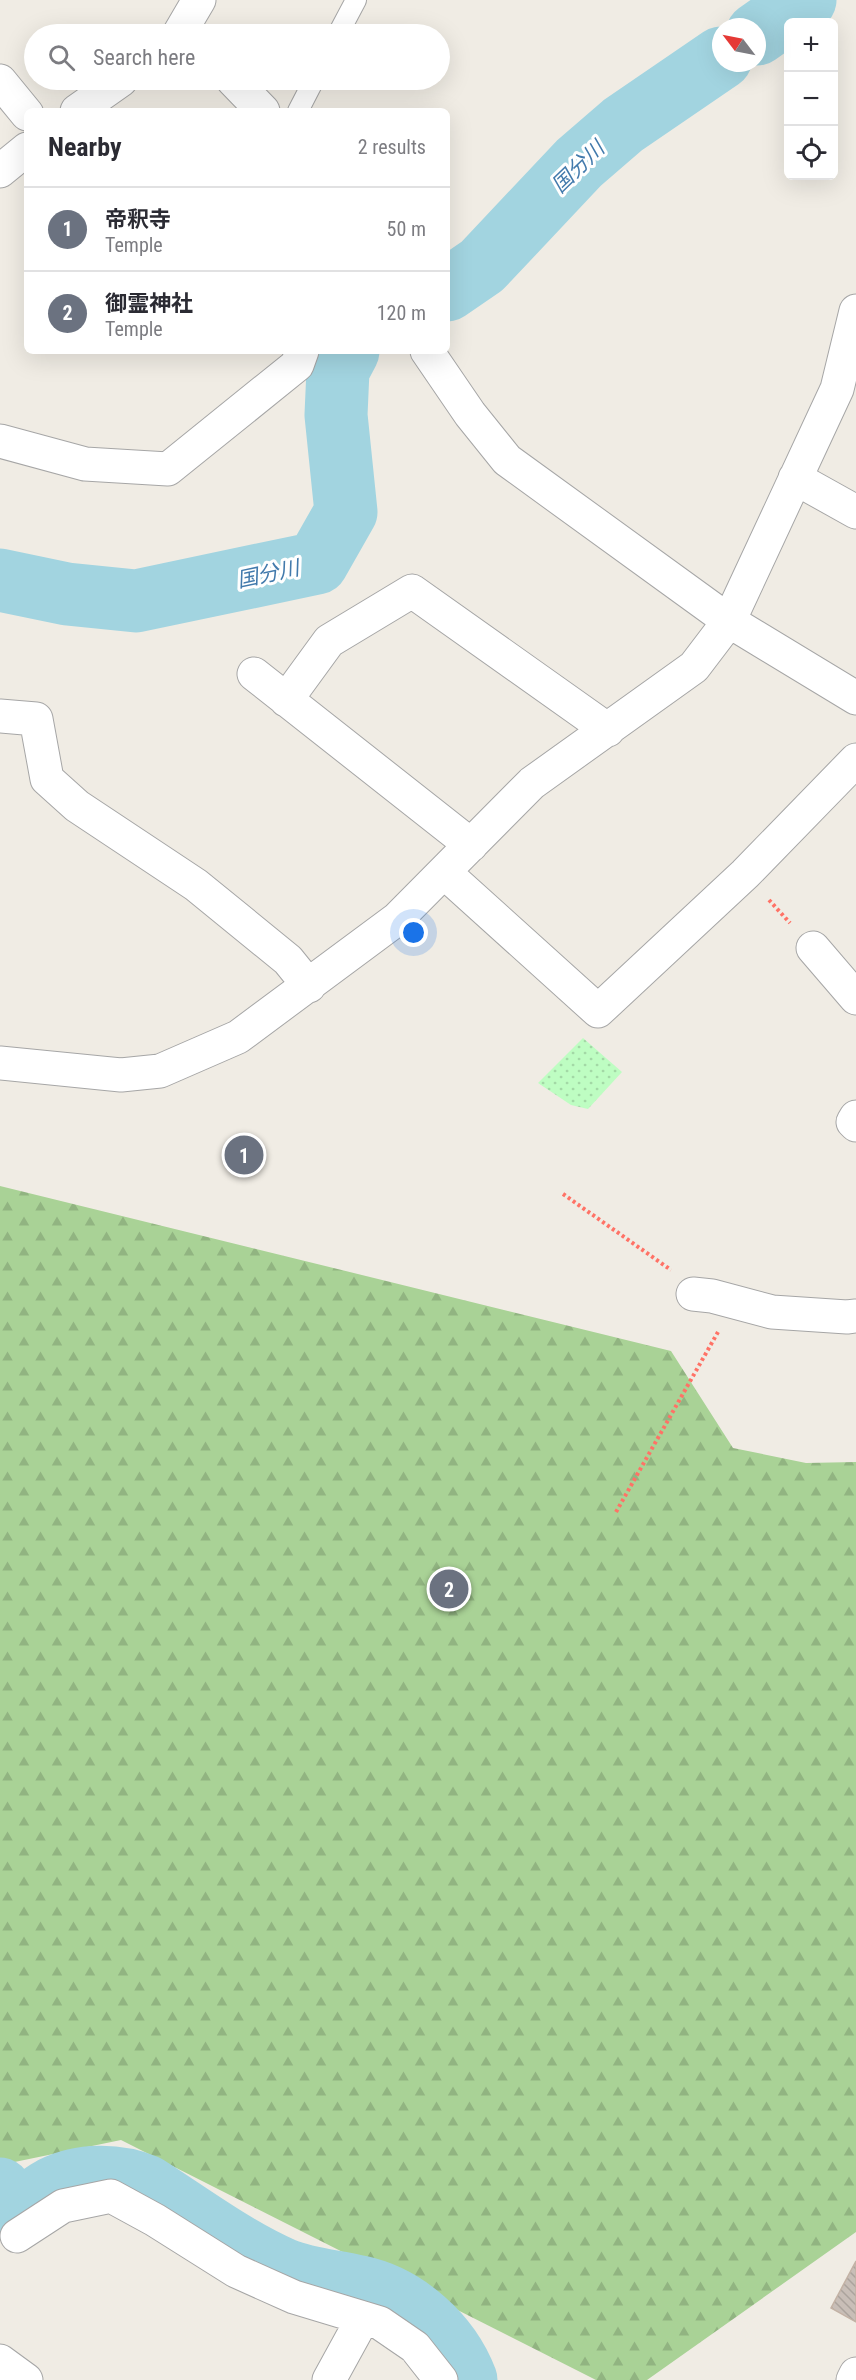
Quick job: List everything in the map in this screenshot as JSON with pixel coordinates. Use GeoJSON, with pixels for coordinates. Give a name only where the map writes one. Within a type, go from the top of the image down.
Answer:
{"type":"FeatureCollection","features":[{"type":"Feature","properties":{"kind":"street"},"geometry":{"type":"LineString","coordinates":[[185,24],[199,0]]}},
{"type":"Feature","properties":{"kind":"street"},"geometry":{"type":"LineString","coordinates":[[0,81],[24,110]]}},
{"type":"Feature","properties":{"kind":"street"},"geometry":{"type":"LineString","coordinates":[[81,108],[107,90]]}},
{"type":"Feature","properties":{"kind":"street"},"geometry":{"type":"LineString","coordinates":[[242,90],[259,108]]}},
{"type":"Feature","properties":{"kind":"street"},"geometry":{"type":"LineString","coordinates":[[0,1063],[121,1075],[160,1071],[238,1037],[397,919],[532,783],[694,667],[729,621],[837,389],[856,315]]}},
{"type":"Feature","properties":{"kind":"street"},"geometry":{"type":"LineString","coordinates":[[0,441],[85,464],[168,469],[297,365],[301,354]]}},
{"type":"Feature","properties":{"kind":"street"},"geometry":{"type":"LineString","coordinates":[[429,354],[470,414],[507,460],[729,621],[856,698]]}},
{"type":"Feature","properties":{"kind":"street"},"geometry":{"type":"LineString","coordinates":[[795,478],[856,512]]}},
{"type":"Feature","properties":{"kind":"street"},"geometry":{"type":"LineString","coordinates":[[286,700],[329,641],[412,591],[608,730]]}},
{"type":"Feature","properties":{"kind":"street"},"geometry":{"type":"LineString","coordinates":[[254,674],[471,844]]}},
{"type":"Feature","properties":{"kind":"street"},"geometry":{"type":"LineString","coordinates":[[0,716],[36,719],[47,779],[77,806],[196,885],[288,960],[309,986]]}},
{"type":"Feature","properties":{"kind":"street"},"geometry":{"type":"LineString","coordinates":[[444,872],[598,1011],[745,874],[856,760]]}},
{"type":"Feature","properties":{"kind":"street"},"geometry":{"type":"LineString","coordinates":[[813,948],[856,998]]}},
{"type":"Feature","properties":{"kind":"street"},"geometry":{"type":"LineString","coordinates":[[856,1117],[853,1122],[856,1125]]}},
{"type":"Feature","properties":{"kind":"street"},"geometry":{"type":"LineString","coordinates":[[693,1294],[772,1312],[856,1316]]}},
{"type":"Feature","properties":{"kind":"street"},"geometry":{"type":"LineString","coordinates":[[17,2236],[63,2206],[111,2196],[236,2271],[294,2297],[380,2323],[415,2347],[441,2380]]}},
{"type":"Feature","properties":{"kind":"street"},"geometry":{"type":"LineString","coordinates":[[329,2380],[363,2319]]}},
{"type":"Feature","properties":{"kind":"street"},"geometry":{"type":"LineString","coordinates":[[0,2361],[26,2380]]}},
{"type":"Feature","properties":{"kind":"street"},"geometry":{"type":"LineString","coordinates":[[853,2380],[856,2374]]}},
{"type":"Feature","properties":{"kind":"lane"},"geometry":{"type":"LineString","coordinates":[[343,24],[356,0]]}},
{"type":"Feature","properties":{"kind":"lane"},"geometry":{"type":"LineString","coordinates":[[300,108],[309,90]]}},
{"type":"Feature","properties":{"kind":"path"},"geometry":{"type":"LineString","coordinates":[[745,874],[813,948]]}},
{"type":"Feature","properties":{"kind":"path"},"geometry":{"type":"LineString","coordinates":[[562,1194],[686,1280],[693,1294]]}},
{"type":"Feature","properties":{"kind":"path"},"geometry":{"type":"LineString","coordinates":[[616,1512],[734,1302]]}},
{"type":"Feature","properties":{"kind":"green space"},"geometry":{"type":"Polygon","coordinates":[[[583,1038],[622,1072],[588,1109],[571,1105],[538,1083],[583,1038]]]}},
{"type":"Feature","properties":{"kind":"green space"},"geometry":{"type":"Polygon","coordinates":[[[0,1186],[671,1351],[733,1448],[806,1463],[856,1462],[856,2232],[647,2380],[596,2380],[121,2140],[0,2165],[0,1186]]]}},
{"type":"Feature","properties":{"kind":"building"},"geometry":{"type":"Polygon","coordinates":[[[856,2261],[856,2322],[831,2308],[856,2261]]]}},
{"type":"Feature","properties":{"kind":"waterway","name":"国分川"},"geometry":{"type":"LineString","coordinates":[[766,28],[805,0]]}},
{"type":"Feature","properties":{"kind":"waterway","name":"国分川"},"geometry":{"type":"LineString","coordinates":[[450,288],[482,266],[579,163],[623,125],[712,64]]}},
{"type":"Feature","properties":{"kind":"waterway","name":"国分川"},"geometry":{"type":"LineString","coordinates":[[0,580],[67,594],[136,601],[317,563],[346,512],[336,415],[338,370],[346,354]]}},
{"type":"Feature","properties":{"kind":"waterway"},"geometry":{"type":"LineString","coordinates":[[0,2189],[9,2201],[20,2207],[53,2188],[75,2180],[99,2177],[123,2179],[146,2186],[265,2261],[311,2278],[360,2287],[394,2299],[424,2320],[437,2333],[449,2348],[466,2380]]}},
{"type":"Feature","properties":{"kind":"place","name":"帝釈寺"},"geometry":{"type":"Point","coordinates":[244,1155]}},
{"type":"Feature","properties":{"kind":"place","name":"御霊神社"},"geometry":{"type":"Point","coordinates":[449,1589]}}]}
